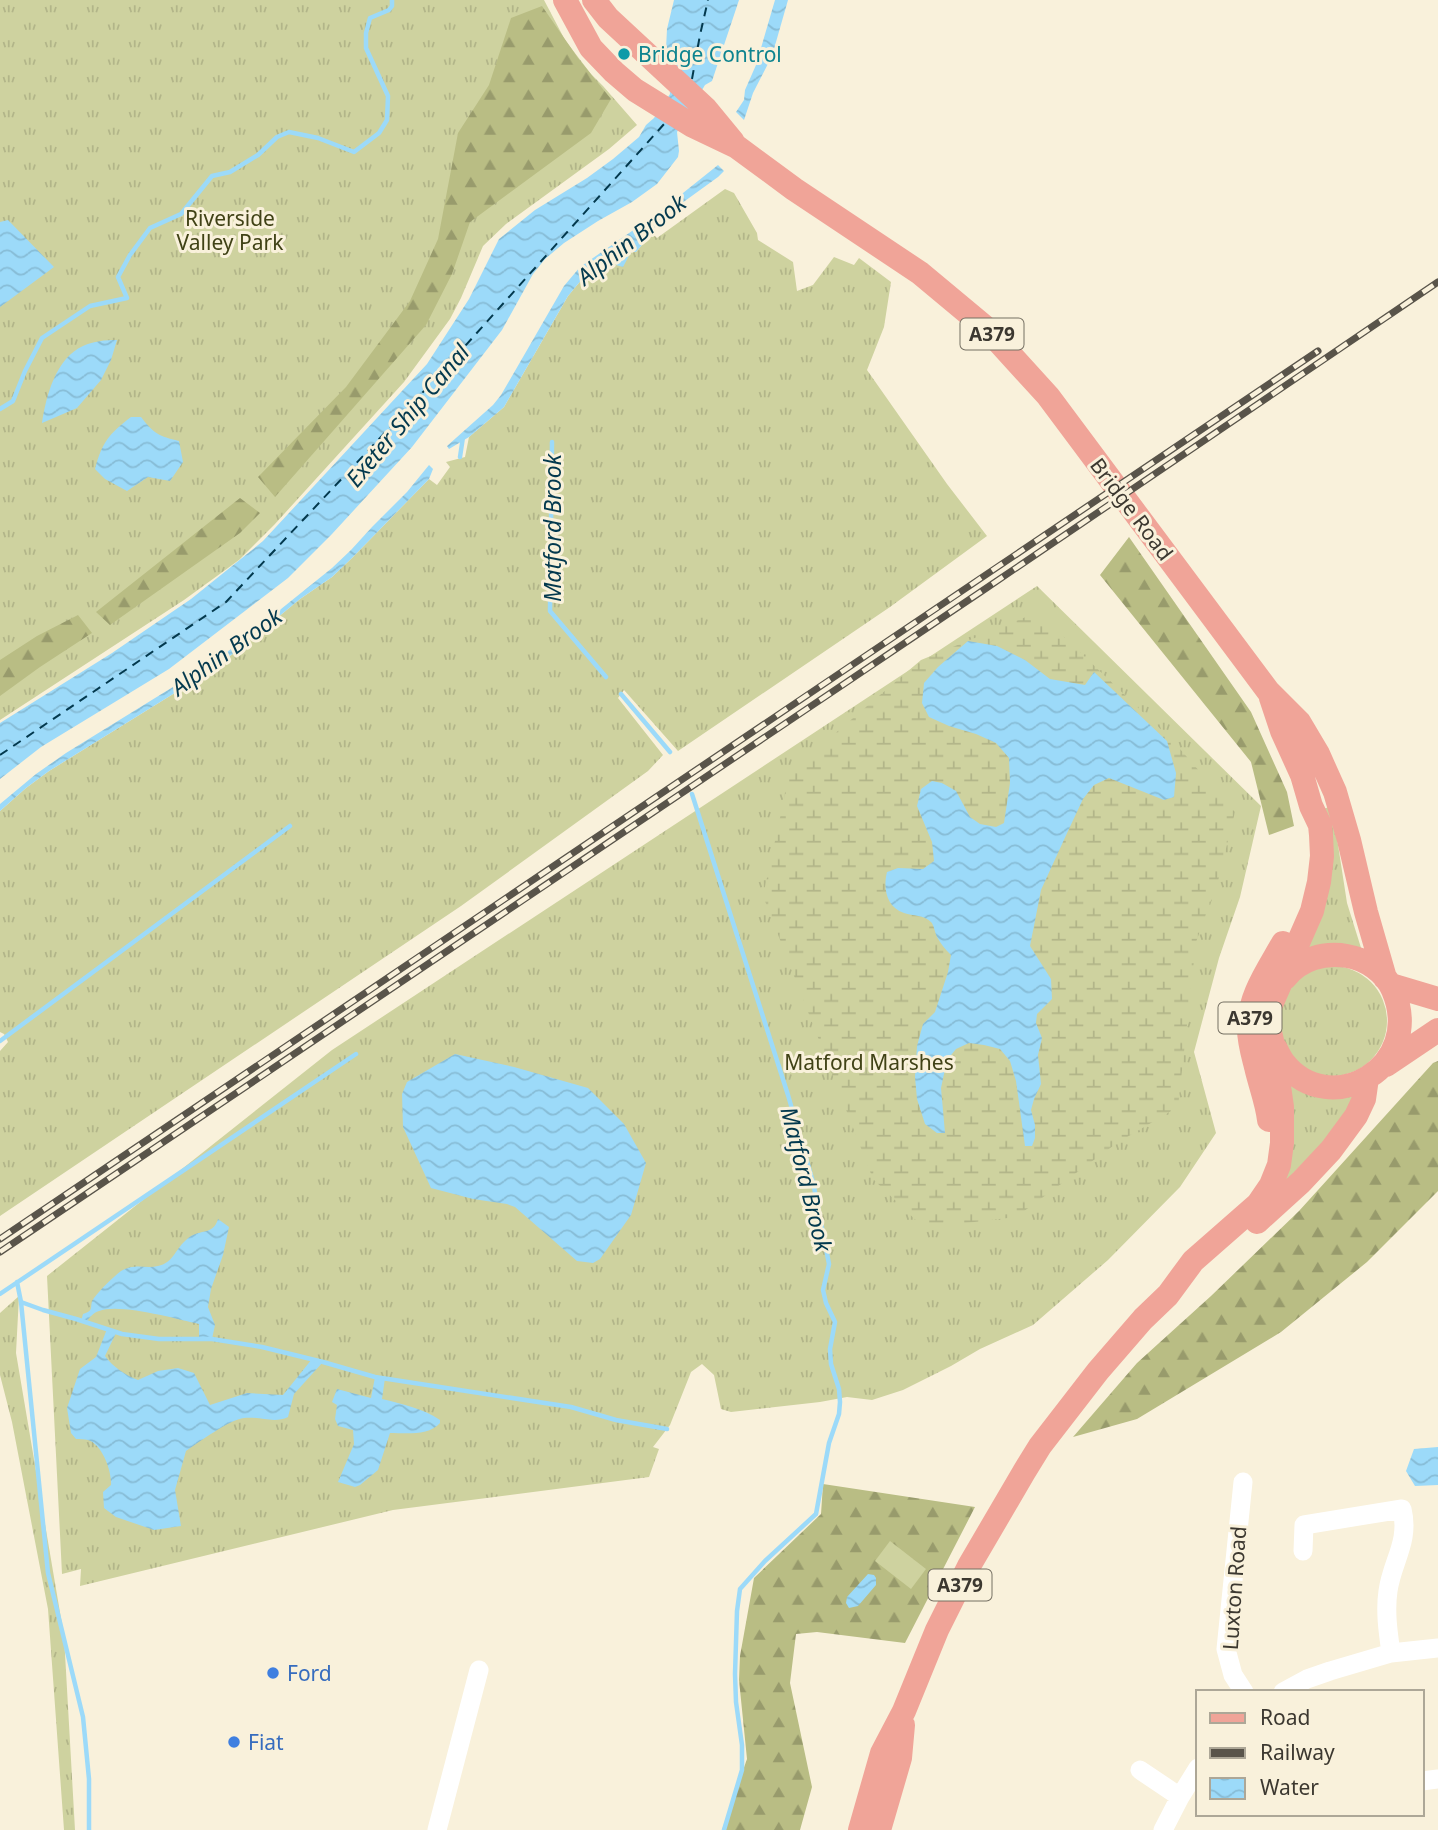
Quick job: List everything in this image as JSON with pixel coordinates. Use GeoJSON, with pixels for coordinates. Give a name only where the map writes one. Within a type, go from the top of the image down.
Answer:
{"type":"FeatureCollection","features":[{"type":"Feature","properties":{"kind":"main road","name":"Bridge Road"},"geometry":{"type":"LineString","coordinates":[[565,0],[591,48],[614,72],[650,100],[691,111],[705,107],[737,147],[794,189],[920,273],[986,328],[1048,396],[1268,691],[1299,722],[1318,754],[1335,792],[1366,912],[1388,981]]}},
{"type":"Feature","properties":{"kind":"main road","name":"Bridge Road"},"geometry":{"type":"LineString","coordinates":[[594,0],[608,18],[642,50],[691,111]]}},
{"type":"Feature","properties":{"kind":"main road","name":"A379"},"geometry":{"type":"LineString","coordinates":[[860,1830],[882,1754],[904,1711],[937,1630],[969,1566],[1040,1446],[1098,1371],[1143,1319],[1168,1295],[1193,1261],[1258,1204],[1271,1185],[1279,1165],[1282,1107],[1269,1028],[1270,1007],[1312,911],[1322,856],[1320,825],[1268,691]]}},
{"type":"Feature","properties":{"kind":"main road","name":"A379"},"geometry":{"type":"LineString","coordinates":[[1229,1228],[1254,1196],[1265,1175],[1270,1157],[1268,1107],[1252,1050],[1250,1014],[1260,982],[1289,933],[1304,897],[1311,862],[1311,806]]}},
{"type":"Feature","properties":{"kind":"main road","name":"A379"},"geometry":{"type":"LineString","coordinates":[[1278,987],[1289,973],[1301,964],[1312,958],[1328,955],[1354,957],[1365,962],[1388,981],[1438,999]]}},
{"type":"Feature","properties":{"kind":"main road","name":"A379"},"geometry":{"type":"LineString","coordinates":[[1168,1295],[1204,1271],[1301,1182],[1331,1150],[1356,1116],[1372,1074],[1385,1063],[1394,1050],[1399,1034],[1401,1017],[1388,981]]}},
{"type":"Feature","properties":{"kind":"main road","name":"A379"},"geometry":{"type":"LineString","coordinates":[[1273,1045],[1294,1073],[1310,1082],[1337,1087],[1355,1083],[1372,1074],[1438,1030]]}},
{"type":"Feature","properties":{"kind":"main road","name":"A379"},"geometry":{"type":"LineString","coordinates":[[878,1830],[900,1758],[904,1711]]}},
{"type":"Feature","properties":{"kind":"street","name":"Luxton Road"},"geometry":{"type":"LineString","coordinates":[[1243,1482],[1226,1649],[1233,1675],[1243,1690]]}},
{"type":"Feature","properties":{"kind":"street"},"geometry":{"type":"LineString","coordinates":[[1303,1551],[1304,1525],[1410,1508],[1388,1587],[1386,1605],[1391,1653]]}},
{"type":"Feature","properties":{"kind":"street"},"geometry":{"type":"LineString","coordinates":[[1287,1690],[1329,1671],[1391,1653],[1438,1648]]}},
{"type":"Feature","properties":{"kind":"street"},"geometry":{"type":"LineString","coordinates":[[437,1830],[479,1670]]}},
{"type":"Feature","properties":{"kind":"street"},"geometry":{"type":"LineString","coordinates":[[1140,1770],[1180,1797]]}},
{"type":"Feature","properties":{"kind":"street"},"geometry":{"type":"LineString","coordinates":[[1163,1830],[1196,1772]]}},
{"type":"Feature","properties":{"kind":"green space","name":"Riverside Valley Park"},"geometry":{"type":"Polygon","coordinates":[[[0,0],[544,0],[565,40],[591,74],[637,125],[609,149],[506,224],[483,246],[450,319],[404,382],[239,560],[184,600],[0,720],[0,0]]]}},
{"type":"Feature","properties":{"kind":"green space"},"geometry":{"type":"Polygon","coordinates":[[[542,6],[611,99],[591,133],[470,222],[452,274],[426,325],[275,497],[258,477],[346,387],[410,301],[438,239],[458,133],[489,85],[511,18],[542,6]]]}},
{"type":"Feature","properties":{"kind":"green space"},"geometry":{"type":"Polygon","coordinates":[[[725,189],[734,193],[757,233],[758,240],[793,262],[797,291],[813,285],[834,257],[854,265],[859,258],[891,282],[884,327],[867,370],[987,536],[890,607],[678,751],[624,690],[618,698],[663,755],[648,771],[461,906],[0,1216],[0,1051],[8,1042],[0,1032],[0,811],[49,771],[194,681],[237,651],[300,599],[332,577],[429,479],[437,485],[450,467],[446,462],[465,457],[469,437],[504,407],[568,296],[583,278],[626,247],[631,252],[636,252],[652,233],[657,238],[725,189]]]}},
{"type":"Feature","properties":{"kind":"green space"},"geometry":{"type":"Polygon","coordinates":[[[240,498],[260,513],[240,533],[110,625],[96,612],[240,498]]]}},
{"type":"Feature","properties":{"kind":"green space"},"geometry":{"type":"Polygon","coordinates":[[[1129,537],[1251,712],[1287,792],[1294,826],[1269,835],[1251,762],[1100,575],[1129,537]]]}},
{"type":"Feature","properties":{"kind":"green space","name":"Matford Marshes"},"geometry":{"type":"Polygon","coordinates":[[[1037,586],[1261,806],[1240,897],[1219,958],[1194,1052],[1216,1133],[1180,1187],[1108,1260],[1033,1325],[980,1349],[903,1390],[872,1400],[847,1397],[731,1412],[721,1409],[714,1375],[702,1364],[691,1372],[670,1425],[653,1447],[659,1449],[649,1477],[393,1510],[80,1586],[81,1569],[62,1574],[47,1276],[332,1050],[1037,586]]]}},
{"type":"Feature","properties":{"kind":"green space"},"geometry":{"type":"Polygon","coordinates":[[[1038,612],[1173,741],[1235,812],[1218,881],[1196,942],[1178,1107],[1117,1143],[1016,1217],[924,1228],[873,1179],[763,896],[790,772],[921,660],[1038,612]]]}},
{"type":"Feature","properties":{"kind":"green space"},"geometry":{"type":"Polygon","coordinates":[[[78,615],[92,633],[0,696],[0,660],[37,636],[78,615]]]}},
{"type":"Feature","properties":{"kind":"green space"},"geometry":{"type":"Polygon","coordinates":[[[1332,806],[1347,903],[1362,951],[1308,947],[1323,809],[1332,806]]]}},
{"type":"Feature","properties":{"kind":"green space"},"geometry":{"type":"Polygon","coordinates":[[[1332,966],[1353,970],[1371,982],[1383,1000],[1387,1021],[1383,1042],[1371,1060],[1353,1072],[1332,1076],[1311,1072],[1293,1060],[1281,1042],[1277,1021],[1281,1000],[1293,982],[1311,970],[1332,966]]]}},
{"type":"Feature","properties":{"kind":"green space"},"geometry":{"type":"Polygon","coordinates":[[[1438,1061],[1438,1191],[1367,1262],[1281,1332],[1137,1419],[1073,1437],[1137,1363],[1299,1211],[1433,1063],[1438,1061]]]}},
{"type":"Feature","properties":{"kind":"green space"},"geometry":{"type":"Polygon","coordinates":[[[1283,1082],[1352,1097],[1353,1101],[1335,1130],[1283,1184],[1283,1082]]]}},
{"type":"Feature","properties":{"kind":"green space"},"geometry":{"type":"Polygon","coordinates":[[[19,1296],[16,1353],[64,1636],[75,1830],[64,1830],[48,1609],[12,1422],[0,1375],[0,1313],[19,1296]]]}},
{"type":"Feature","properties":{"kind":"green space"},"geometry":{"type":"Polygon","coordinates":[[[823,1484],[975,1507],[905,1643],[817,1632],[796,1634],[790,1683],[812,1787],[800,1830],[722,1830],[747,1759],[739,1680],[740,1656],[754,1578],[821,1514],[823,1484]]]}},
{"type":"Feature","properties":{"kind":"green space"},"geometry":{"type":"Polygon","coordinates":[[[890,1541],[926,1569],[911,1589],[875,1561],[890,1541]]]}},
{"type":"Feature","properties":{"kind":"water","name":"Exeter Ship Canal"},"geometry":{"type":"Polygon","coordinates":[[[674,0],[739,0],[712,81],[705,85],[677,132],[678,157],[657,184],[564,243],[545,259],[533,274],[502,330],[412,447],[288,578],[169,669],[41,747],[0,779],[0,723],[112,653],[191,599],[263,541],[427,364],[469,299],[499,239],[535,210],[587,178],[639,137],[670,94],[666,49],[667,29],[674,0]]]}},
{"type":"Feature","properties":{"kind":"water"},"geometry":{"type":"Polygon","coordinates":[[[775,0],[788,0],[772,56],[753,93],[744,120],[736,112],[744,100],[775,0]]]}},
{"type":"Feature","properties":{"kind":"water","name":"Alphin Brook"},"geometry":{"type":"Polygon","coordinates":[[[718,165],[724,171],[660,219],[636,252],[631,252],[623,267],[616,265],[624,248],[583,278],[568,296],[504,407],[469,437],[449,449],[447,446],[501,395],[564,286],[580,267],[658,213],[718,165]]]}},
{"type":"Feature","properties":{"kind":"water"},"geometry":{"type":"Polygon","coordinates":[[[8,220],[54,267],[0,307],[0,222],[8,220]]]}},
{"type":"Feature","properties":{"kind":"water"},"geometry":{"type":"Polygon","coordinates":[[[117,340],[101,380],[77,408],[42,423],[54,379],[66,359],[87,344],[117,340]]]}},
{"type":"Feature","properties":{"kind":"water"},"geometry":{"type":"Polygon","coordinates":[[[131,417],[141,417],[157,434],[179,441],[183,462],[170,481],[148,477],[127,491],[105,479],[95,469],[107,439],[131,417]]]}},
{"type":"Feature","properties":{"kind":"water"},"geometry":{"type":"Polygon","coordinates":[[[429,465],[433,469],[429,479],[332,577],[300,599],[237,651],[194,681],[49,771],[0,811],[0,804],[36,774],[215,661],[332,568],[407,492],[429,465]]]}},
{"type":"Feature","properties":{"kind":"water"},"geometry":{"type":"Polygon","coordinates":[[[968,641],[997,646],[1025,660],[1050,679],[1085,685],[1094,672],[1167,741],[1176,773],[1174,797],[1164,800],[1109,778],[1094,785],[1083,799],[1041,890],[1030,946],[1051,979],[1052,999],[1037,1014],[1036,1023],[1042,1038],[1038,1055],[1041,1084],[1031,1110],[1035,1125],[1032,1146],[1025,1146],[1016,1081],[1010,1061],[1000,1049],[984,1045],[969,1043],[956,1049],[947,1060],[941,1088],[945,1133],[937,1133],[925,1124],[917,1099],[917,1046],[923,1024],[935,1012],[951,955],[939,940],[931,922],[904,913],[893,906],[887,896],[885,884],[887,872],[898,868],[923,869],[934,861],[932,842],[917,806],[921,789],[932,781],[956,791],[970,817],[980,824],[996,827],[1004,823],[1010,783],[1009,758],[996,743],[929,717],[922,703],[924,683],[968,641]]]}},
{"type":"Feature","properties":{"kind":"water"},"geometry":{"type":"Polygon","coordinates":[[[455,1054],[588,1088],[624,1124],[646,1163],[631,1215],[600,1259],[593,1263],[577,1261],[515,1207],[431,1188],[403,1127],[402,1094],[407,1082],[455,1054]]]}},
{"type":"Feature","properties":{"kind":"water"},"geometry":{"type":"Polygon","coordinates":[[[218,1219],[229,1227],[208,1307],[215,1325],[212,1339],[199,1338],[199,1324],[134,1310],[108,1309],[95,1313],[86,1322],[81,1321],[83,1314],[91,1309],[94,1298],[121,1271],[131,1267],[154,1267],[163,1264],[190,1237],[213,1228],[218,1219]]]}},
{"type":"Feature","properties":{"kind":"water"},"geometry":{"type":"Polygon","coordinates":[[[107,1329],[116,1333],[105,1356],[128,1376],[138,1380],[158,1371],[178,1368],[194,1373],[210,1405],[247,1393],[283,1395],[312,1359],[323,1362],[294,1394],[288,1417],[277,1420],[238,1419],[186,1451],[175,1490],[181,1526],[154,1530],[116,1517],[104,1508],[103,1492],[111,1485],[105,1459],[93,1443],[76,1439],[71,1433],[67,1408],[80,1369],[96,1357],[107,1329]]]}},
{"type":"Feature","properties":{"kind":"water"},"geometry":{"type":"Polygon","coordinates":[[[375,1377],[385,1378],[382,1399],[419,1409],[440,1420],[440,1423],[424,1432],[390,1433],[378,1470],[355,1487],[338,1482],[354,1444],[353,1430],[338,1426],[335,1419],[337,1405],[332,1402],[337,1389],[371,1398],[375,1377]]]}},
{"type":"Feature","properties":{"kind":"water"},"geometry":{"type":"Polygon","coordinates":[[[1438,1447],[1438,1485],[1415,1486],[1406,1471],[1414,1449],[1438,1447]]]}},
{"type":"Feature","properties":{"kind":"water"},"geometry":{"type":"Polygon","coordinates":[[[868,1574],[874,1575],[876,1585],[858,1606],[849,1608],[847,1597],[868,1574]]]}},
{"type":"Feature","properties":{"kind":"waterway"},"geometry":{"type":"LineString","coordinates":[[0,409],[13,401],[42,338],[90,306],[127,298],[118,277],[130,255],[150,228],[181,214],[212,176],[230,172],[258,155],[277,137],[289,132],[318,138],[354,152],[379,133],[387,120],[388,96],[366,48],[366,33],[370,18],[389,10],[392,0]]}},
{"type":"Feature","properties":{"kind":"waterway"},"geometry":{"type":"LineString","coordinates":[[460,457],[463,437]]}},
{"type":"Feature","properties":{"kind":"waterway","name":"Matford Brook"},"geometry":{"type":"LineString","coordinates":[[552,442],[550,611],[606,677]]}},
{"type":"Feature","properties":{"kind":"waterway","name":"Matford Brook"},"geometry":{"type":"LineString","coordinates":[[621,694],[670,752]]}},
{"type":"Feature","properties":{"kind":"waterway","name":"Matford Brook"},"geometry":{"type":"LineString","coordinates":[[692,794],[813,1182],[829,1264],[823,1290],[835,1322],[830,1349],[840,1402],[839,1414],[829,1443],[816,1514],[765,1561],[740,1589],[735,1674],[742,1770],[724,1830]]}},
{"type":"Feature","properties":{"kind":"waterway"},"geometry":{"type":"LineString","coordinates":[[0,1041],[290,826]]}},
{"type":"Feature","properties":{"kind":"waterway"},"geometry":{"type":"LineString","coordinates":[[0,1294],[356,1054]]}},
{"type":"Feature","properties":{"kind":"waterway"},"geometry":{"type":"LineString","coordinates":[[17,1282],[21,1302],[122,1334],[159,1339],[212,1339],[262,1347],[375,1377],[571,1407],[616,1420],[667,1429]]}},
{"type":"Feature","properties":{"kind":"waterway"},"geometry":{"type":"LineString","coordinates":[[21,1302],[48,1573],[83,1717],[89,1779],[89,1830]]}},
{"type":"Feature","properties":{"kind":"ferry route"},"geometry":{"type":"LineString","coordinates":[[692,79],[708,0]]}},
{"type":"Feature","properties":{"kind":"ferry route"},"geometry":{"type":"LineString","coordinates":[[0,755],[226,602],[440,374],[665,123]]}},
{"type":"Feature","properties":{"kind":"railway"},"geometry":{"type":"LineString","coordinates":[[0,1252],[1438,282]]}},
{"type":"Feature","properties":{"kind":"railway"},"geometry":{"type":"LineString","coordinates":[[0,1239],[1318,351]]}},
{"type":"Feature","properties":{"kind":"place","name":"Bridge Control"},"geometry":{"type":"Point","coordinates":[624,54]}},
{"type":"Feature","properties":{"kind":"place","name":"Ford"},"geometry":{"type":"Point","coordinates":[273,1673]}},
{"type":"Feature","properties":{"kind":"place","name":"Fiat"},"geometry":{"type":"Point","coordinates":[234,1742]}}]}
